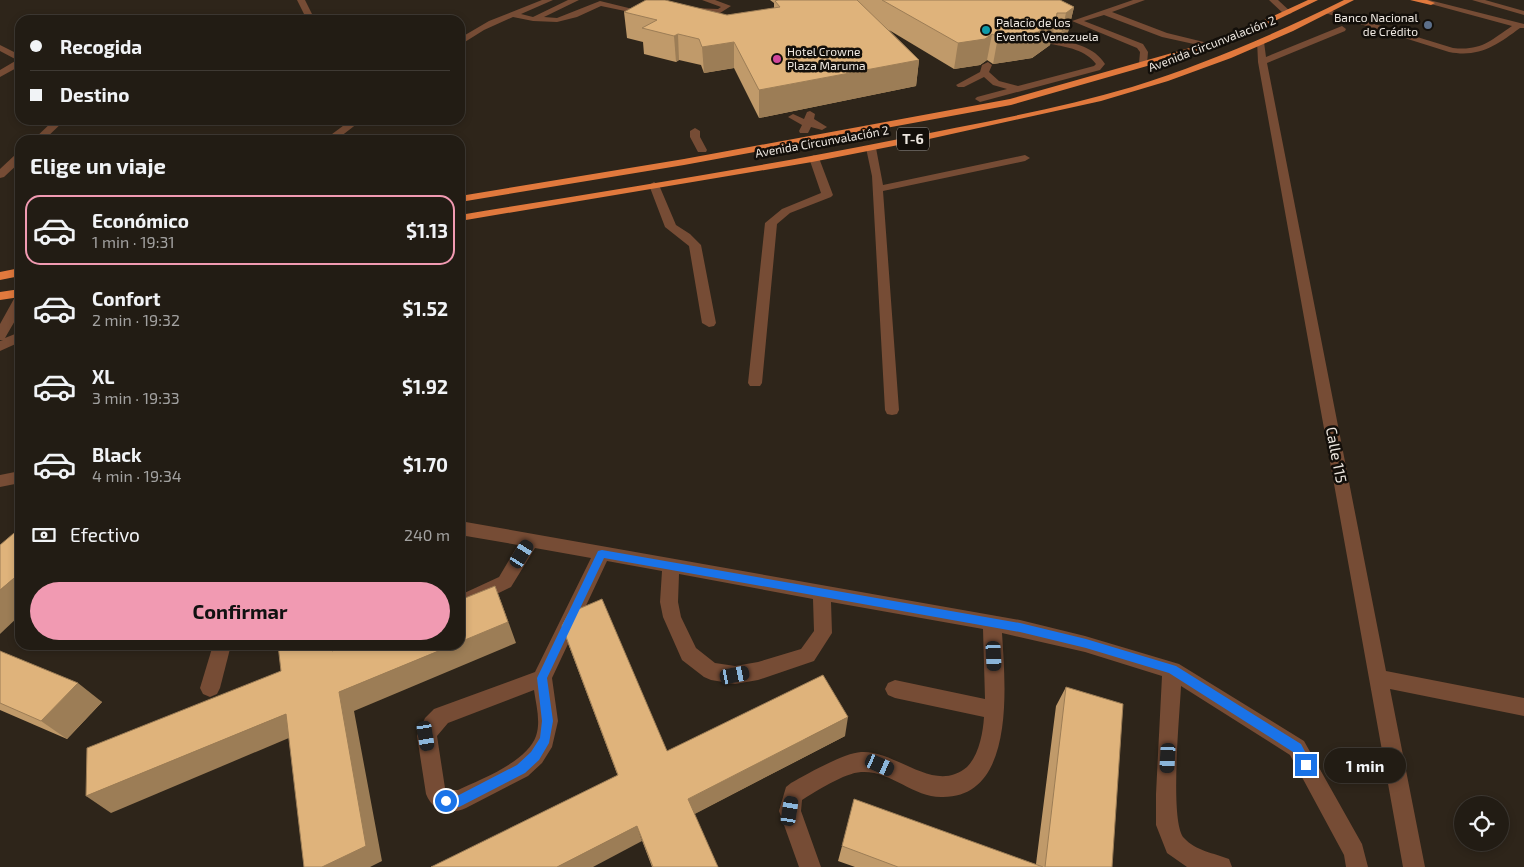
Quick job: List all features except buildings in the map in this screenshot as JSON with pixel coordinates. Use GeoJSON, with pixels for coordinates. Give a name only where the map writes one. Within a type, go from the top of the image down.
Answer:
{"type":"FeatureCollection","features":[{"type":"Feature","properties":{"kind":"highway","name":"Avenida Circunvalación 2"},"geometry":{"type":"LineString","coordinates":[[465,198],[684,162],[1011,102],[1228,40],[1314,0]]}},
{"type":"Feature","properties":{"kind":"highway","name":"Avenida Circunvalación 2"},"geometry":{"type":"LineString","coordinates":[[465,217],[871,148],[1102,98],[1185,72],[1260,42],[1350,0]]}},
{"type":"Feature","properties":{"kind":"highway"},"geometry":{"type":"LineString","coordinates":[[1414,0],[1435,1]]}},
{"type":"Feature","properties":{"kind":"highway"},"geometry":{"type":"LineString","coordinates":[[0,276],[15,273]]}},
{"type":"Feature","properties":{"kind":"highway"},"geometry":{"type":"LineString","coordinates":[[0,296],[15,294]]}},
{"type":"Feature","properties":{"kind":"street"},"geometry":{"type":"LineString","coordinates":[[302,0],[309,15]]}},
{"type":"Feature","properties":{"kind":"street"},"geometry":{"type":"LineString","coordinates":[[465,38],[512,14],[549,0]]}},
{"type":"Feature","properties":{"kind":"street"},"geometry":{"type":"LineString","coordinates":[[533,19],[575,0]]}},
{"type":"Feature","properties":{"kind":"street"},"geometry":{"type":"LineString","coordinates":[[682,8],[707,12],[720,11],[727,6],[706,0]]}},
{"type":"Feature","properties":{"kind":"street"},"geometry":{"type":"LineString","coordinates":[[1141,0],[1076,21],[1140,46],[1144,52],[1143,64]]}},
{"type":"Feature","properties":{"kind":"street"},"geometry":{"type":"LineString","coordinates":[[1273,0],[1288,13]]}},
{"type":"Feature","properties":{"kind":"street"},"geometry":{"type":"LineString","coordinates":[[1420,0],[1435,1],[1522,25]]}},
{"type":"Feature","properties":{"kind":"street"},"geometry":{"type":"LineString","coordinates":[[1476,0],[1524,12]]}},
{"type":"Feature","properties":{"kind":"street"},"geometry":{"type":"LineString","coordinates":[[512,14],[533,19],[565,18],[602,1],[645,9],[660,16]]}},
{"type":"Feature","properties":{"kind":"street"},"geometry":{"type":"LineString","coordinates":[[1104,12],[1165,35],[1212,44]]}},
{"type":"Feature","properties":{"kind":"street"},"geometry":{"type":"LineString","coordinates":[[1326,12],[1452,50],[1470,53],[1481,51],[1522,25]]}},
{"type":"Feature","properties":{"kind":"street"},"geometry":{"type":"LineString","coordinates":[[1262,62],[1342,29]]}},
{"type":"Feature","properties":{"kind":"street"},"geometry":{"type":"LineString","coordinates":[[1019,89],[996,83],[986,69],[977,78],[961,85],[975,87],[983,91],[985,95],[980,99],[1019,89],[1097,68],[1101,64],[1099,59],[1093,55],[1067,44],[1054,42]]}},
{"type":"Feature","properties":{"kind":"street","name":"Calle 115"},"geometry":{"type":"LineString","coordinates":[[1260,42],[1262,62],[1414,867]]}},
{"type":"Feature","properties":{"kind":"street"},"geometry":{"type":"LineString","coordinates":[[0,48],[15,56]]}},
{"type":"Feature","properties":{"kind":"street"},"geometry":{"type":"LineString","coordinates":[[0,74],[15,65]]}},
{"type":"Feature","properties":{"kind":"street"},"geometry":{"type":"LineString","coordinates":[[810,114],[809,120],[822,128]]}},
{"type":"Feature","properties":{"kind":"street"},"geometry":{"type":"LineString","coordinates":[[793,117],[807,124],[804,131]]}},
{"type":"Feature","properties":{"kind":"street"},"geometry":{"type":"LineString","coordinates":[[44,135],[54,125]]}},
{"type":"Feature","properties":{"kind":"street"},"geometry":{"type":"LineString","coordinates":[[336,135],[350,125]]}},
{"type":"Feature","properties":{"kind":"street"},"geometry":{"type":"LineString","coordinates":[[695,131],[695,138],[702,150]]}},
{"type":"Feature","properties":{"kind":"street"},"geometry":{"type":"LineString","coordinates":[[871,148],[878,189],[892,410]]}},
{"type":"Feature","properties":{"kind":"street"},"geometry":{"type":"LineString","coordinates":[[755,383],[771,223],[786,211],[827,195],[814,158]]}},
{"type":"Feature","properties":{"kind":"street"},"geometry":{"type":"LineString","coordinates":[[878,189],[1024,158]]}},
{"type":"Feature","properties":{"kind":"street"},"geometry":{"type":"LineString","coordinates":[[0,175],[15,161]]}},
{"type":"Feature","properties":{"kind":"street"},"geometry":{"type":"LineString","coordinates":[[654,185],[671,227],[695,244],[708,323]]}},
{"type":"Feature","properties":{"kind":"street"},"geometry":{"type":"LineString","coordinates":[[0,336],[15,309]]}},
{"type":"Feature","properties":{"kind":"street"},"geometry":{"type":"LineString","coordinates":[[0,347],[15,339]]}},
{"type":"Feature","properties":{"kind":"street"},"geometry":{"type":"LineString","coordinates":[[0,480],[15,478]]}},
{"type":"Feature","properties":{"kind":"street"},"geometry":{"type":"LineString","coordinates":[[465,529],[992,622],[1086,644],[1172,670],[1297,748],[1354,852],[1357,867]]}},
{"type":"Feature","properties":{"kind":"street"},"geometry":{"type":"LineString","coordinates":[[465,602],[505,582],[530,541]]}},
{"type":"Feature","properties":{"kind":"street"},"geometry":{"type":"LineString","coordinates":[[542,678],[441,716],[432,725],[426,736],[436,794],[446,801],[459,801],[521,769],[535,756],[545,740],[548,721],[542,678],[602,553]]}},
{"type":"Feature","properties":{"kind":"street"},"geometry":{"type":"LineString","coordinates":[[671,566],[669,602],[672,617],[689,654],[711,671],[735,675],[758,671],[807,654],[824,633],[822,592]]}},
{"type":"Feature","properties":{"kind":"street"},"geometry":{"type":"LineString","coordinates":[[810,867],[790,811],[793,794],[808,784],[860,761],[880,765],[904,776],[942,787],[964,783],[980,769],[991,745],[995,710],[992,622]]}},
{"type":"Feature","properties":{"kind":"street"},"geometry":{"type":"LineString","coordinates":[[210,688],[221,650]]}},
{"type":"Feature","properties":{"kind":"street"},"geometry":{"type":"LineString","coordinates":[[1172,670],[1166,794],[1167,825],[1175,846],[1189,857],[1221,867]]}},
{"type":"Feature","properties":{"kind":"street"},"geometry":{"type":"LineString","coordinates":[[1378,678],[1524,707]]}},
{"type":"Feature","properties":{"kind":"street"},"geometry":{"type":"LineString","coordinates":[[895,690],[995,710]]}},
{"type":"Feature","properties":{"kind":"place","name":"Banco Nacional de Crédito"},"geometry":{"type":"Point","coordinates":[1428,25]}},
{"type":"Feature","properties":{"kind":"place","name":"Palacio de los Eventos Venezuela"},"geometry":{"type":"Point","coordinates":[986,30]}},
{"type":"Feature","properties":{"kind":"place","name":"Hotel Crowne Plaza Maruma"},"geometry":{"type":"Point","coordinates":[777,59]}},
{"type":"Feature","properties":{"kind":"route"},"geometry":{"type":"LineString","coordinates":[[446,801],[459,801],[521,769],[535,756],[545,740],[548,721],[542,678],[602,553],[1020,628],[1086,644],[1155,664],[1172,670],[1297,748],[1306,765]]}}]}
